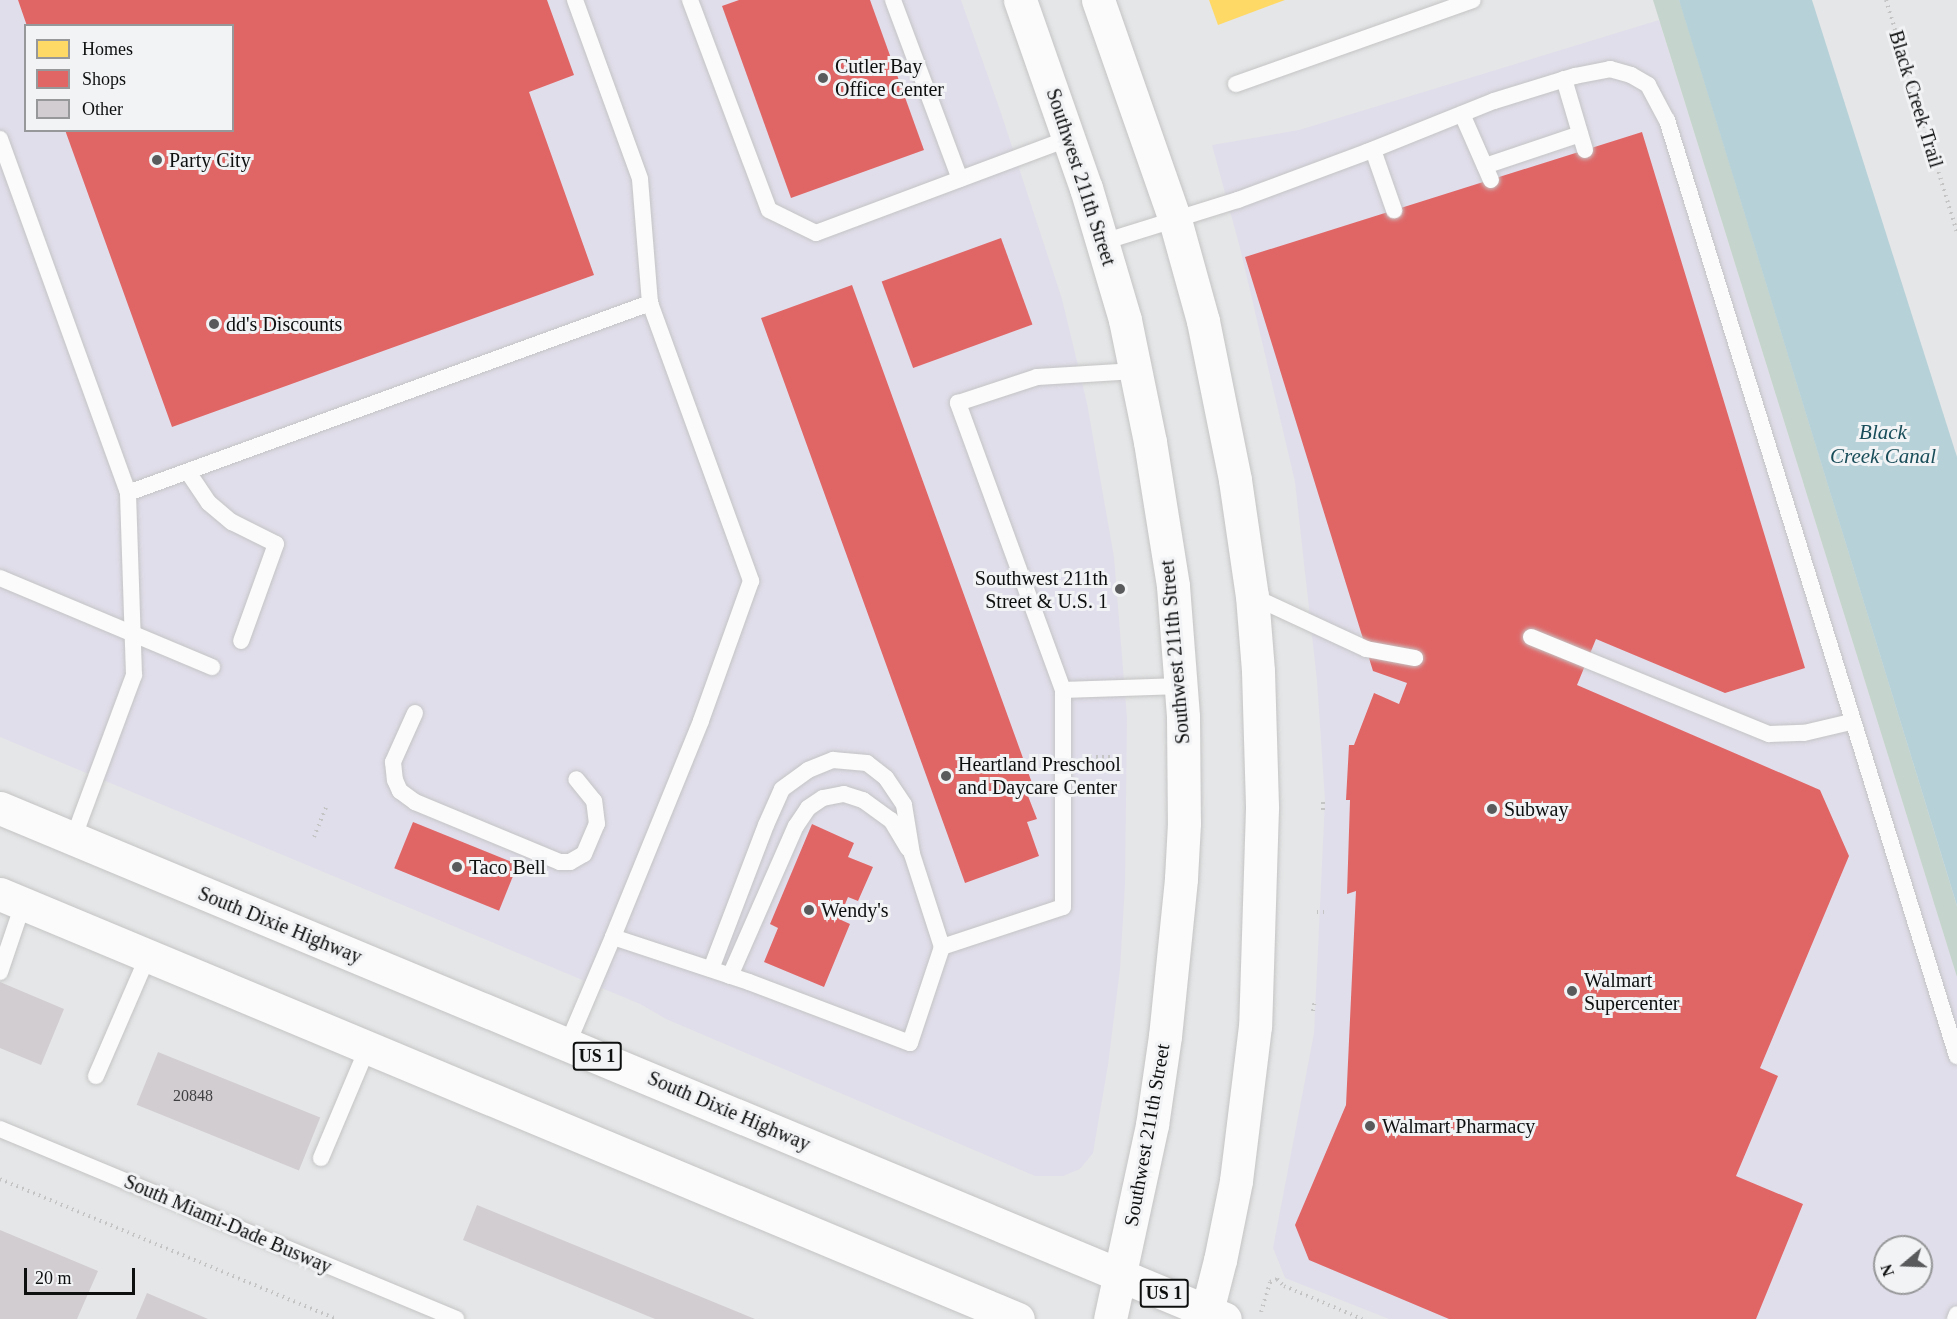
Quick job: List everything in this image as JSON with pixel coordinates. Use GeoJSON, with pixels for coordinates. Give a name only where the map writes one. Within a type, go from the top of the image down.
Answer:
{"type":"FeatureCollection","features":[{"type":"Feature","properties":{"kind":"main road","name":"Southwest 211th Street"},"geometry":{"type":"LineString","coordinates":[[1020,0],[1070,138],[1121,303],[1136,371],[1173,586],[1181,686],[1184,824],[1175,943],[1152,1125],[1110,1319]]}},
{"type":"Feature","properties":{"kind":"main road"},"geometry":{"type":"LineString","coordinates":[[1098,0],[1175,220],[1198,301],[1234,480],[1251,596],[1258,671],[1262,808],[1255,1026],[1236,1181],[1213,1317]]}},
{"type":"Feature","properties":{"kind":"main road","name":"South Dixie Highway"},"geometry":{"type":"LineString","coordinates":[[0,808],[1120,1274],[1213,1317]]}},
{"type":"Feature","properties":{"kind":"main road"},"geometry":{"type":"LineString","coordinates":[[12,899],[1018,1319]]}},
{"type":"Feature","properties":{"kind":"lane"},"geometry":{"type":"LineString","coordinates":[[568,1043],[701,721],[751,581],[650,303],[640,179],[575,0]]}},
{"type":"Feature","properties":{"kind":"lane"},"geometry":{"type":"LineString","coordinates":[[690,0],[769,210],[816,233],[1070,138]]}},
{"type":"Feature","properties":{"kind":"lane"},"geometry":{"type":"LineString","coordinates":[[892,0],[960,179]]}},
{"type":"Feature","properties":{"kind":"lane"},"geometry":{"type":"LineString","coordinates":[[1236,84],[1473,0]]}},
{"type":"Feature","properties":{"kind":"lane"},"geometry":{"type":"LineString","coordinates":[[1103,242],[1238,200],[1462,114],[1564,79],[1610,69],[1630,75],[1648,85],[1667,120],[1851,722],[1957,1056]]}},
{"type":"Feature","properties":{"kind":"lane"},"geometry":{"type":"LineString","coordinates":[[1564,79],[1585,150]]}},
{"type":"Feature","properties":{"kind":"lane"},"geometry":{"type":"LineString","coordinates":[[1462,114],[1488,173],[1580,134]]}},
{"type":"Feature","properties":{"kind":"lane"},"geometry":{"type":"LineString","coordinates":[[0,139],[128,493],[134,675],[73,839]]}},
{"type":"Feature","properties":{"kind":"lane"},"geometry":{"type":"LineString","coordinates":[[1372,150],[1394,210]]}},
{"type":"Feature","properties":{"kind":"lane"},"geometry":{"type":"LineString","coordinates":[[128,493],[650,303]]}},
{"type":"Feature","properties":{"kind":"lane"},"geometry":{"type":"LineString","coordinates":[[942,947],[1063,907],[1063,690],[958,403],[1037,377],[1136,371]]}},
{"type":"Feature","properties":{"kind":"lane"},"geometry":{"type":"LineString","coordinates":[[188,472],[209,503],[224,516],[276,543],[242,641]]}},
{"type":"Feature","properties":{"kind":"lane"},"geometry":{"type":"LineString","coordinates":[[0,578],[212,667]]}},
{"type":"Feature","properties":{"kind":"lane"},"geometry":{"type":"LineString","coordinates":[[1251,596],[1366,649],[1415,658]]}},
{"type":"Feature","properties":{"kind":"lane"},"geometry":{"type":"LineString","coordinates":[[1531,638],[1769,734],[1816,731],[1851,722]]}},
{"type":"Feature","properties":{"kind":"lane"},"geometry":{"type":"LineString","coordinates":[[1063,690],[1181,686]]}},
{"type":"Feature","properties":{"kind":"lane"},"geometry":{"type":"LineString","coordinates":[[415,713],[393,762],[394,780],[400,791],[415,802],[560,862],[570,862],[584,854],[597,824],[594,801],[576,779]]}},
{"type":"Feature","properties":{"kind":"lane"},"geometry":{"type":"LineString","coordinates":[[613,937],[711,969],[910,1043],[942,947],[912,854],[904,805],[886,778],[867,763],[833,760],[808,770],[782,789],[711,969]]}},
{"type":"Feature","properties":{"kind":"lane"},"geometry":{"type":"LineString","coordinates":[[730,976],[796,826],[808,808],[822,798],[844,794],[863,800],[891,820],[912,854]]}},
{"type":"Feature","properties":{"kind":"lane"},"geometry":{"type":"LineString","coordinates":[[0,972],[12,899]]}},
{"type":"Feature","properties":{"kind":"lane"},"geometry":{"type":"LineString","coordinates":[[96,1076],[148,956]]}},
{"type":"Feature","properties":{"kind":"lane"},"geometry":{"type":"LineString","coordinates":[[321,1158],[368,1047]]}},
{"type":"Feature","properties":{"kind":"lane","name":"South Miami-Dade Busway"},"geometry":{"type":"LineString","coordinates":[[0,1129],[456,1319]]}},
{"type":"Feature","properties":{"kind":"lane"},"geometry":{"type":"LineString","coordinates":[[1955,1319],[1957,1314]]}},
{"type":"Feature","properties":{"kind":"path","name":"Black Creek Trail"},"geometry":{"type":"LineString","coordinates":[[1886,0],[1957,232]]}},
{"type":"Feature","properties":{"kind":"path"},"geometry":{"type":"LineString","coordinates":[[1081,757],[1113,757]]}},
{"type":"Feature","properties":{"kind":"path"},"geometry":{"type":"LineString","coordinates":[[1323,802],[1323,810]]}},
{"type":"Feature","properties":{"kind":"path"},"geometry":{"type":"LineString","coordinates":[[314,837],[326,807]]}},
{"type":"Feature","properties":{"kind":"path"},"geometry":{"type":"LineString","coordinates":[[1317,912],[1324,912]]}},
{"type":"Feature","properties":{"kind":"path"},"geometry":{"type":"LineString","coordinates":[[1313,1011],[1315,1000]]}},
{"type":"Feature","properties":{"kind":"path"},"geometry":{"type":"LineString","coordinates":[[0,1179],[336,1319]]}},
{"type":"Feature","properties":{"kind":"path"},"geometry":{"type":"LineString","coordinates":[[1259,1319],[1270,1282],[1276,1279],[1284,1286],[1362,1319]]}},
{"type":"Feature","properties":{"kind":"shaded area"},"geometry":{"type":"Polygon","coordinates":[[[0,0],[961,0],[1062,299],[1087,403],[1114,557],[1127,718],[1125,885],[1120,969],[1108,1065],[1093,1153],[1080,1169],[1063,1176],[1035,1176],[666,1019],[640,1004],[0,737],[0,0]]]}},
{"type":"Feature","properties":{"kind":"shaded area"},"geometry":{"type":"Polygon","coordinates":[[[1653,0],[1679,0],[1681,5],[1957,906],[1957,977],[1653,0]]]}},
{"type":"Feature","properties":{"kind":"shaded area"},"geometry":{"type":"Polygon","coordinates":[[[1659,20],[1957,977],[1957,1319],[1389,1319],[1285,1278],[1273,1248],[1314,1033],[1325,800],[1317,681],[1295,482],[1240,248],[1212,145],[1299,130],[1659,20]]]}},
{"type":"Feature","properties":{"kind":"water","name":"Black Creek Canal"},"geometry":{"type":"Polygon","coordinates":[[[1679,0],[1812,0],[1957,457],[1957,906],[1679,0]]]}},
{"type":"Feature","properties":{"kind":"building: Homes"},"geometry":{"type":"Polygon","coordinates":[[[1209,0],[1285,0],[1218,25],[1209,0]]]}},
{"type":"Feature","properties":{"kind":"building: Shops"},"geometry":{"type":"Polygon","coordinates":[[[18,0],[547,0],[574,75],[529,92],[594,275],[172,427],[66,132],[234,132],[234,24],[26,24],[18,0]]]}},
{"type":"Feature","properties":{"kind":"building: Shops","name":"Cutler Bay Office Center"},"geometry":{"type":"Polygon","coordinates":[[[739,0],[870,0],[924,150],[791,198],[722,6],[739,0]]]}},
{"type":"Feature","properties":{"kind":"building: Shops"},"geometry":{"type":"Polygon","coordinates":[[[1642,132],[1805,668],[1725,693],[1596,639],[1577,685],[1820,790],[1849,856],[1760,1068],[1778,1076],[1736,1176],[1803,1204],[1756,1319],[1449,1319],[1309,1260],[1295,1225],[1346,1105],[1356,891],[1347,894],[1350,800],[1346,800],[1349,745],[1354,745],[1374,693],[1399,704],[1407,683],[1373,671],[1245,257],[1642,132]]]}},
{"type":"Feature","properties":{"kind":"building: Shops"},"geometry":{"type":"Polygon","coordinates":[[[1001,238],[1032,324],[913,368],[882,281],[1001,238]]]}},
{"type":"Feature","properties":{"kind":"building: Shops"},"geometry":{"type":"Polygon","coordinates":[[[852,285],[1036,794],[1028,796],[1037,819],[1027,822],[1039,856],[965,883],[761,318],[852,285]]]}},
{"type":"Feature","properties":{"kind":"building: Shops","name":"Taco Bell"},"geometry":{"type":"Polygon","coordinates":[[[413,822],[518,864],[499,911],[394,868],[413,822]]]}},
{"type":"Feature","properties":{"kind":"building: Shops","name":"Wendy's"},"geometry":{"type":"Polygon","coordinates":[[[812,824],[854,843],[848,857],[873,867],[858,901],[848,897],[839,919],[850,924],[824,987],[764,962],[778,928],[770,924],[812,824]]]}},
{"type":"Feature","properties":{"kind":"building: Other"},"geometry":{"type":"Polygon","coordinates":[[[0,982],[64,1009],[41,1065],[0,1048],[0,982]]]}},
{"type":"Feature","properties":{"kind":"building: Other"},"geometry":{"type":"Polygon","coordinates":[[[158,1052],[320,1118],[299,1170],[137,1105],[158,1052]]]}},
{"type":"Feature","properties":{"kind":"building: Other"},"geometry":{"type":"Polygon","coordinates":[[[477,1205],[755,1319],[655,1319],[463,1240],[477,1205]]]}},
{"type":"Feature","properties":{"kind":"building: Other"},"geometry":{"type":"Polygon","coordinates":[[[0,1230],[98,1271],[77,1319],[0,1319],[0,1230]]]}},
{"type":"Feature","properties":{"kind":"building: Other"},"geometry":{"type":"Polygon","coordinates":[[[147,1293],[208,1319],[136,1319],[147,1293]]]}},
{"type":"Feature","properties":{"kind":"place","name":"Cutler Bay Office Center"},"geometry":{"type":"Point","coordinates":[823,78]}},
{"type":"Feature","properties":{"kind":"place","name":"Party City"},"geometry":{"type":"Point","coordinates":[157,160]}},
{"type":"Feature","properties":{"kind":"place","name":"dd's Discounts"},"geometry":{"type":"Point","coordinates":[214,324]}},
{"type":"Feature","properties":{"kind":"place","name":"Southwest 211th Street & U.S. 1"},"geometry":{"type":"Point","coordinates":[1120,589]}},
{"type":"Feature","properties":{"kind":"place","name":"Heartland Preschool and Daycare Center"},"geometry":{"type":"Point","coordinates":[946,776]}},
{"type":"Feature","properties":{"kind":"place","name":"Subway"},"geometry":{"type":"Point","coordinates":[1492,809]}},
{"type":"Feature","properties":{"kind":"place","name":"Taco Bell"},"geometry":{"type":"Point","coordinates":[457,867]}},
{"type":"Feature","properties":{"kind":"place","name":"Wendy's"},"geometry":{"type":"Point","coordinates":[809,910]}},
{"type":"Feature","properties":{"kind":"place","name":"Walmart Supercenter"},"geometry":{"type":"Point","coordinates":[1572,991]}},
{"type":"Feature","properties":{"kind":"place","name":"Walmart Pharmacy"},"geometry":{"type":"Point","coordinates":[1370,1126]}}]}
